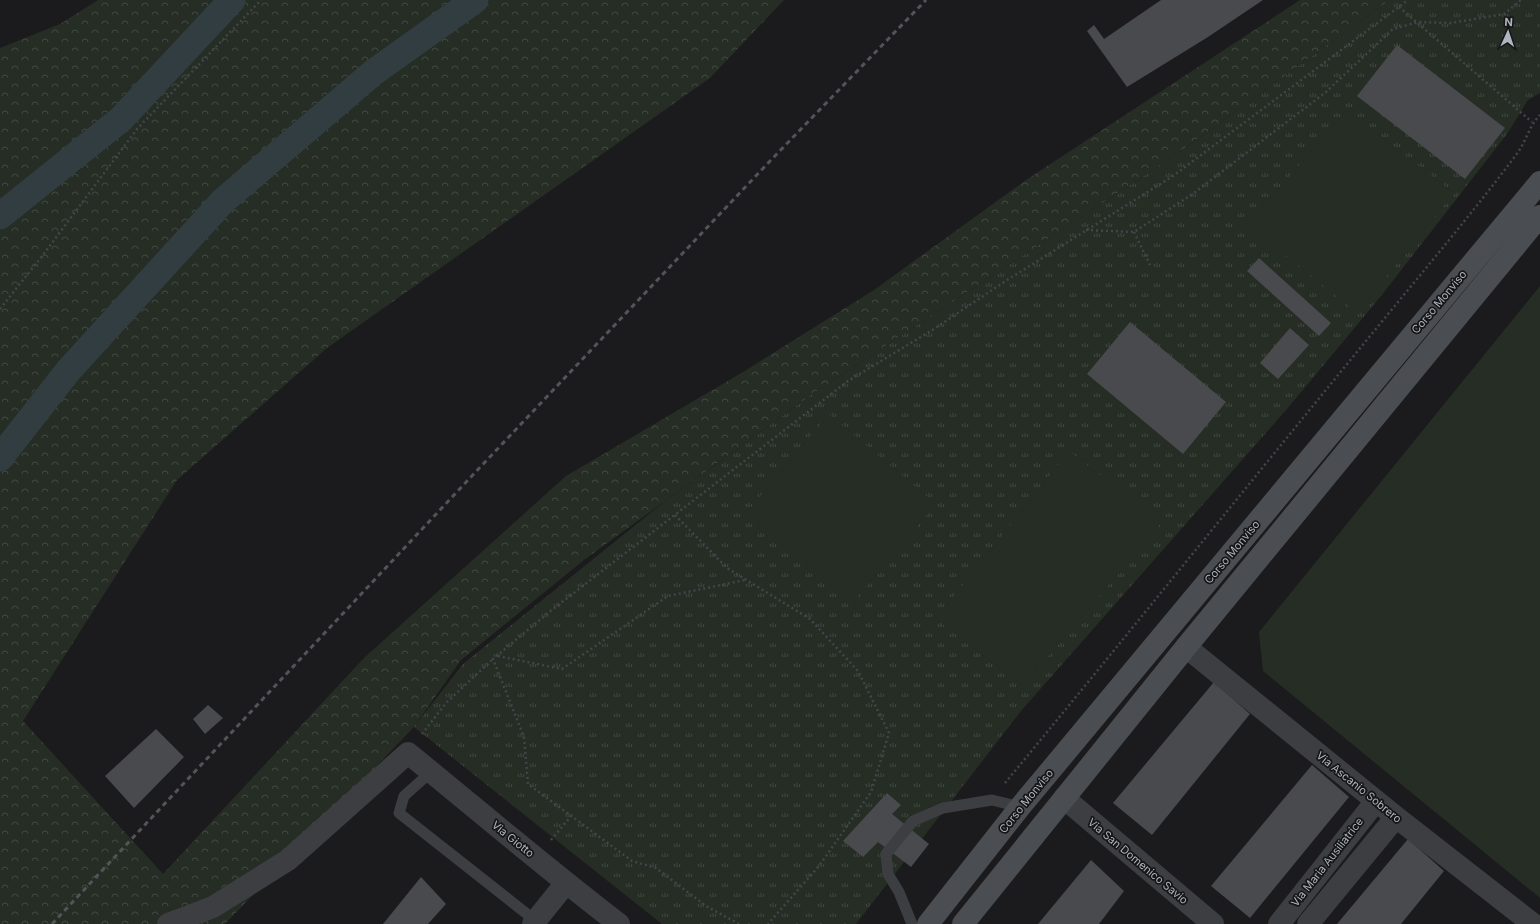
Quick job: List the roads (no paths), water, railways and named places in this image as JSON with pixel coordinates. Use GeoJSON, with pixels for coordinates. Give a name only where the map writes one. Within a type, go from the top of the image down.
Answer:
{"type":"FeatureCollection","features":[{"type":"Feature","properties":{"kind":"main road","name":"Corso Monviso"},"geometry":{"type":"LineString","coordinates":[[928,924],[1020,807],[1540,182]]}},
{"type":"Feature","properties":{"kind":"main road","name":"Corso Monviso"},"geometry":{"type":"LineString","coordinates":[[963,924],[1186,647],[1540,216]]}},
{"type":"Feature","properties":{"kind":"street","name":"Via Ascanio Sobrero"},"geometry":{"type":"LineString","coordinates":[[1186,647],[1396,817],[1534,924]]}},
{"type":"Feature","properties":{"kind":"street","name":"Via Giotto"},"geometry":{"type":"LineString","coordinates":[[168,924],[213,907],[288,860],[408,753],[566,884],[619,924]]}},
{"type":"Feature","properties":{"kind":"street","name":"Via San Domenico Savio"},"geometry":{"type":"LineString","coordinates":[[1064,798],[1213,924]]}},
{"type":"Feature","properties":{"kind":"street","name":"Via Maria Ausiliatrice"},"geometry":{"type":"LineString","coordinates":[[1279,924],[1376,800]]}},
{"type":"Feature","properties":{"kind":"street"},"geometry":{"type":"LineString","coordinates":[[1308,924],[1396,817]]}},
{"type":"Feature","properties":{"kind":"street"},"geometry":{"type":"LineString","coordinates":[[534,922],[566,884]]}},
{"type":"Feature","properties":{"kind":"lane"},"geometry":{"type":"LineString","coordinates":[[430,772],[404,796],[398,813],[534,922]]}},
{"type":"Feature","properties":{"kind":"lane"},"geometry":{"type":"LineString","coordinates":[[912,924],[899,892],[888,874],[886,854],[913,821],[943,808],[992,800],[1020,807]]}},
{"type":"Feature","properties":{"kind":"waterway"},"geometry":{"type":"LineString","coordinates":[[0,216],[121,119],[232,0]]}},
{"type":"Feature","properties":{"kind":"waterway"},"geometry":{"type":"LineString","coordinates":[[0,458],[68,371],[223,201],[374,72],[475,0]]}},
{"type":"Feature","properties":{"kind":"railway"},"geometry":{"type":"LineString","coordinates":[[52,924],[469,479],[770,161],[926,0]]}}]}
